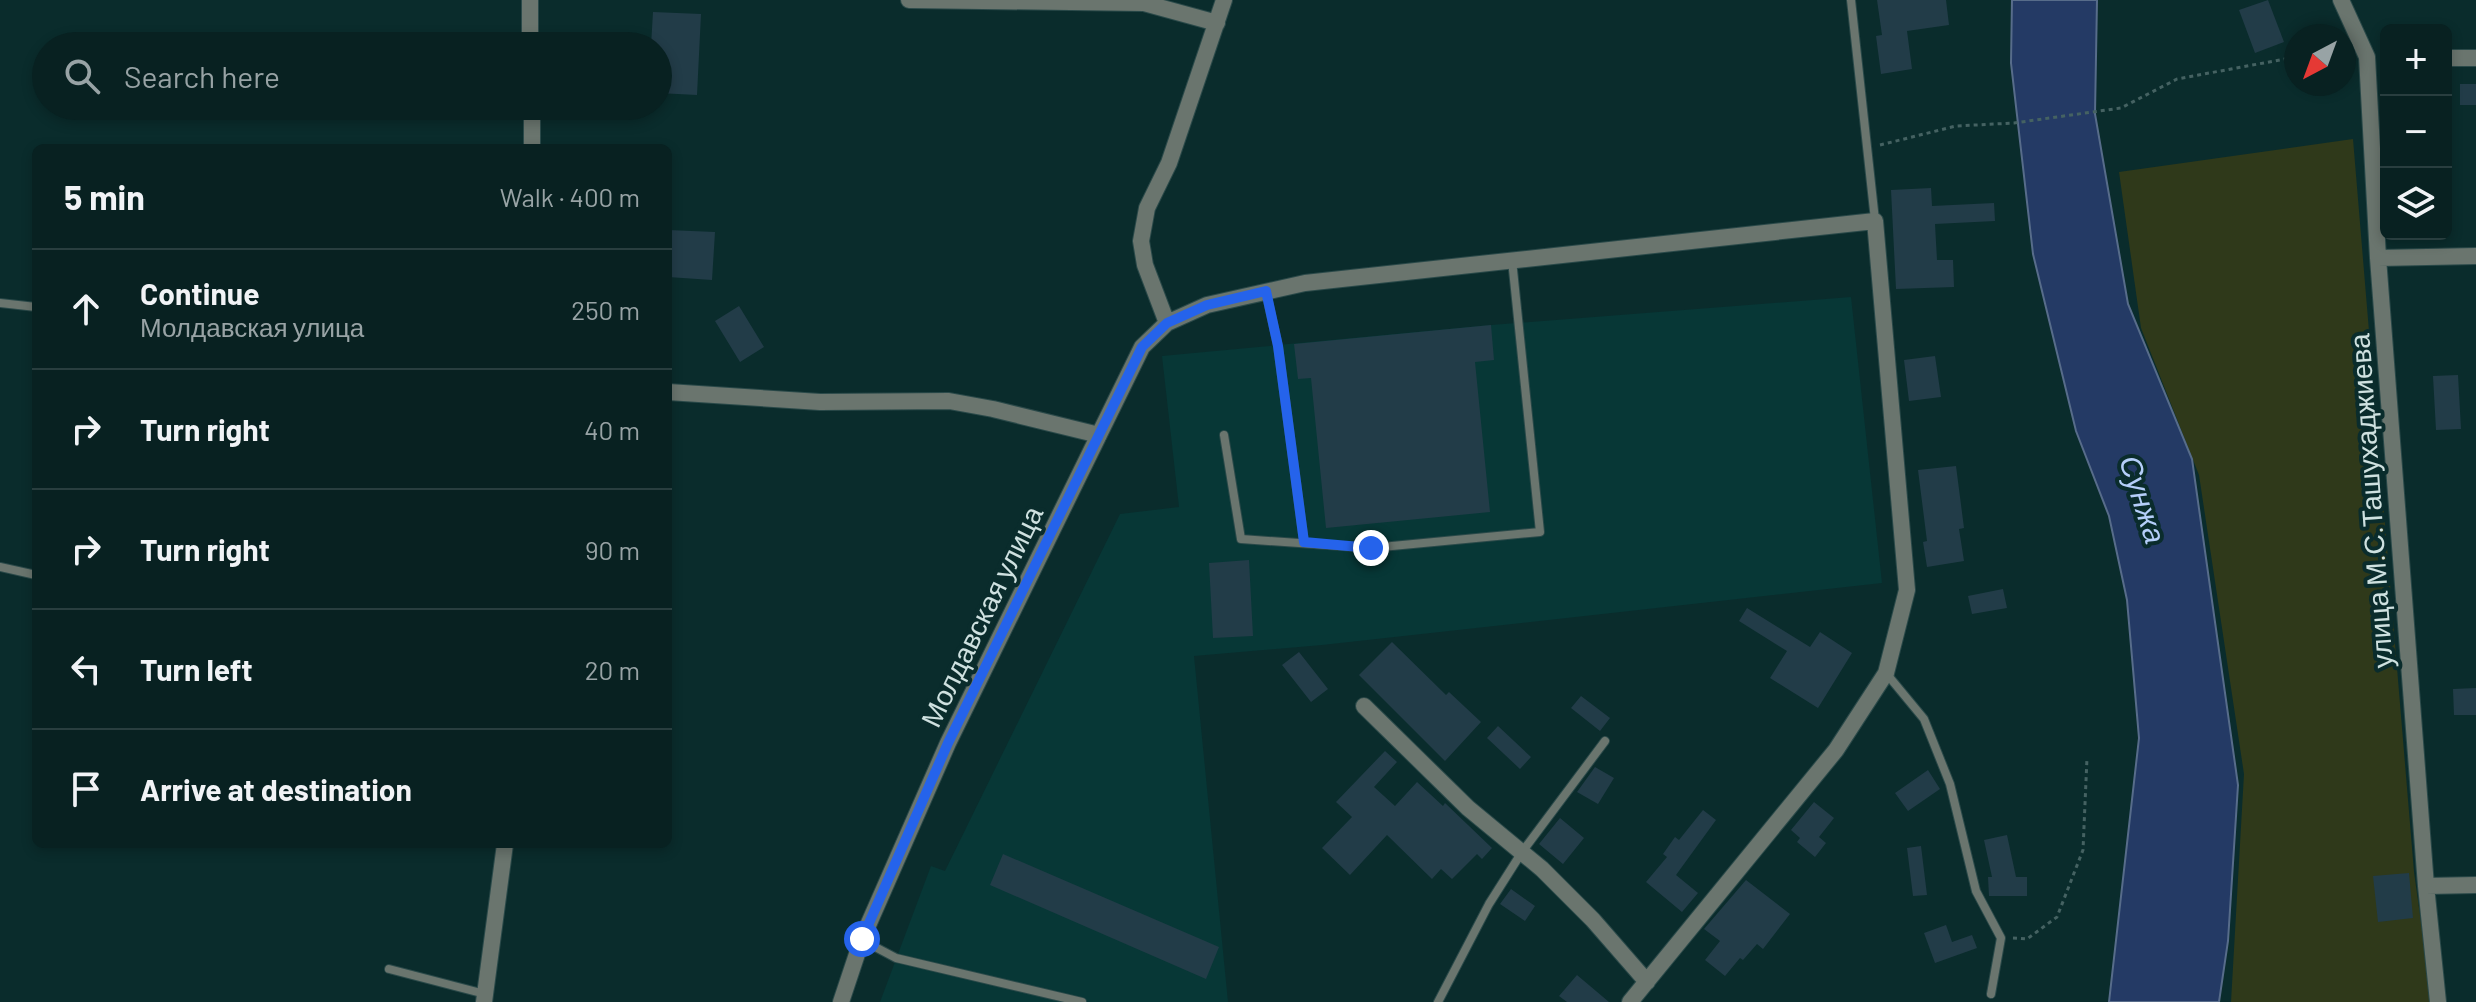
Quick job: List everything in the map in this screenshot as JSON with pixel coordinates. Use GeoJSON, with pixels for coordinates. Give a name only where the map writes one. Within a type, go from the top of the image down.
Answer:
{"type":"FeatureCollection","features":[{"type":"Feature","properties":{"kind":"street"},"geometry":{"type":"LineString","coordinates":[[530,0],[530,32]]}},
{"type":"Feature","properties":{"kind":"street"},"geometry":{"type":"LineString","coordinates":[[909,0],[1144,3],[1217,23]]}},
{"type":"Feature","properties":{"kind":"street"},"geometry":{"type":"LineString","coordinates":[[1224,0],[1169,163],[1147,208],[1141,241],[1145,265],[1167,323],[1207,305],[1305,283],[1875,221],[1907,590],[1886,673],[1836,750],[1630,1002]]}},
{"type":"Feature","properties":{"kind":"street","name":"улица М.С.Ташухаджиева"},"geometry":{"type":"LineString","coordinates":[[2341,0],[2367,57],[2378,258],[2426,886],[2438,1002]]}},
{"type":"Feature","properties":{"kind":"street"},"geometry":{"type":"LineString","coordinates":[[2367,57],[2380,58]]}},
{"type":"Feature","properties":{"kind":"street"},"geometry":{"type":"LineString","coordinates":[[2452,58],[2476,58]]}},
{"type":"Feature","properties":{"kind":"street"},"geometry":{"type":"LineString","coordinates":[[532,120],[532,144]]}},
{"type":"Feature","properties":{"kind":"street"},"geometry":{"type":"LineString","coordinates":[[2378,258],[2476,256]]}},
{"type":"Feature","properties":{"kind":"street","name":"Молдавская улица"},"geometry":{"type":"LineString","coordinates":[[841,1002],[862,939],[948,743],[1142,347],[1167,323]]}},
{"type":"Feature","properties":{"kind":"street"},"geometry":{"type":"LineString","coordinates":[[672,392],[820,402],[949,401],[1099,435]]}},
{"type":"Feature","properties":{"kind":"street"},"geometry":{"type":"LineString","coordinates":[[1364,706],[1468,808],[1522,852],[1593,920],[1647,982]]}},
{"type":"Feature","properties":{"kind":"street"},"geometry":{"type":"LineString","coordinates":[[484,998],[504,848]]}},
{"type":"Feature","properties":{"kind":"street"},"geometry":{"type":"LineString","coordinates":[[2426,886],[2476,885]]}},
{"type":"Feature","properties":{"kind":"lane"},"geometry":{"type":"LineString","coordinates":[[1851,0],[1875,221]]}},
{"type":"Feature","properties":{"kind":"lane"},"geometry":{"type":"LineString","coordinates":[[1224,435],[1241,539],[1371,548],[1540,532],[1516,323],[1512,260]]}},
{"type":"Feature","properties":{"kind":"lane"},"geometry":{"type":"LineString","coordinates":[[1266,291],[1278,346],[1304,542]]}},
{"type":"Feature","properties":{"kind":"lane"},"geometry":{"type":"LineString","coordinates":[[0,303],[32,307]]}},
{"type":"Feature","properties":{"kind":"lane"},"geometry":{"type":"LineString","coordinates":[[0,567],[32,574]]}},
{"type":"Feature","properties":{"kind":"lane"},"geometry":{"type":"LineString","coordinates":[[1886,673],[1924,719],[1950,784],[1976,891],[2001,938],[1991,994]]}},
{"type":"Feature","properties":{"kind":"lane"},"geometry":{"type":"LineString","coordinates":[[1438,1002],[1489,904],[1522,852],[1605,741]]}},
{"type":"Feature","properties":{"kind":"lane"},"geometry":{"type":"LineString","coordinates":[[862,939],[896,958],[1082,1002]]}},
{"type":"Feature","properties":{"kind":"lane"},"geometry":{"type":"LineString","coordinates":[[389,969],[484,998]]}},
{"type":"Feature","properties":{"kind":"path"},"geometry":{"type":"LineString","coordinates":[[1868,148],[1956,126],[2014,123],[2121,108],[2177,79],[2284,59]]}},
{"type":"Feature","properties":{"kind":"path"},"geometry":{"type":"LineString","coordinates":[[2001,938],[2027,939],[2057,917],[2083,850],[2087,758]]}},
{"type":"Feature","properties":{"kind":"shaded area"},"geometry":{"type":"Polygon","coordinates":[[[2353,139],[2414,872],[2432,1002],[2231,1002],[2244,774],[2199,475],[2141,328],[2119,172],[2353,139]]]}},
{"type":"Feature","properties":{"kind":"shaded area"},"geometry":{"type":"Polygon","coordinates":[[[1851,297],[1882,583],[1322,645],[1194,656],[1228,1002],[880,1002],[931,866],[945,871],[1120,514],[1179,507],[1162,356],[1491,325],[1851,297]]]}},
{"type":"Feature","properties":{"kind":"water","name":"Сунжа"},"geometry":{"type":"Polygon","coordinates":[[[2012,0],[2097,0],[2095,114],[2128,304],[2192,459],[2238,785],[2228,941],[2219,1002],[2109,1002],[2139,738],[2127,600],[2109,516],[2076,431],[2033,254],[2011,63],[2012,0]]]}},
{"type":"Feature","properties":{"kind":"building"},"geometry":{"type":"Polygon","coordinates":[[[1877,0],[1946,0],[1949,25],[1907,31],[1912,69],[1881,74],[1876,36],[1882,35],[1877,0]]]}},
{"type":"Feature","properties":{"kind":"building"},"geometry":{"type":"Polygon","coordinates":[[[2268,0],[2284,42],[2255,53],[2239,10],[2268,0]]]}},
{"type":"Feature","properties":{"kind":"building"},"geometry":{"type":"Polygon","coordinates":[[[653,12],[701,14],[697,95],[672,94],[672,32],[652,32],[653,12]]]}},
{"type":"Feature","properties":{"kind":"building"},"geometry":{"type":"Polygon","coordinates":[[[2460,84],[2476,84],[2476,105],[2460,105],[2460,84]]]}},
{"type":"Feature","properties":{"kind":"building"},"geometry":{"type":"Polygon","coordinates":[[[1931,188],[1932,206],[1994,203],[1995,221],[1935,224],[1937,260],[1953,260],[1954,287],[1896,289],[1891,190],[1931,188]]]}},
{"type":"Feature","properties":{"kind":"building"},"geometry":{"type":"Polygon","coordinates":[[[672,230],[715,232],[712,280],[672,277],[672,230]]]}},
{"type":"Feature","properties":{"kind":"building"},"geometry":{"type":"Polygon","coordinates":[[[739,306],[764,347],[740,362],[715,321],[739,306]]]}},
{"type":"Feature","properties":{"kind":"building"},"geometry":{"type":"Polygon","coordinates":[[[1491,325],[1494,360],[1475,362],[1490,512],[1326,528],[1311,378],[1298,379],[1294,344],[1491,325]]]}},
{"type":"Feature","properties":{"kind":"building"},"geometry":{"type":"Polygon","coordinates":[[[1935,356],[1941,397],[1909,401],[1904,360],[1935,356]]]}},
{"type":"Feature","properties":{"kind":"building"},"geometry":{"type":"Polygon","coordinates":[[[2458,375],[2461,429],[2436,430],[2433,376],[2458,375]]]}},
{"type":"Feature","properties":{"kind":"building"},"geometry":{"type":"Polygon","coordinates":[[[1956,466],[1964,528],[1959,529],[1964,561],[1927,567],[1923,542],[1927,541],[1918,470],[1956,466]]]}},
{"type":"Feature","properties":{"kind":"building"},"geometry":{"type":"Polygon","coordinates":[[[1249,560],[1253,636],[1213,638],[1209,563],[1249,560]]]}},
{"type":"Feature","properties":{"kind":"building"},"geometry":{"type":"Polygon","coordinates":[[[2003,589],[2007,608],[1972,614],[1968,596],[2003,589]]]}},
{"type":"Feature","properties":{"kind":"building"},"geometry":{"type":"Polygon","coordinates":[[[1747,608],[1810,647],[1820,632],[1852,653],[1818,708],[1770,678],[1787,651],[1739,621],[1747,608]]]}},
{"type":"Feature","properties":{"kind":"building"},"geometry":{"type":"Polygon","coordinates":[[[1392,642],[1446,695],[1449,692],[1481,722],[1445,761],[1359,675],[1392,642]]]}},
{"type":"Feature","properties":{"kind":"building"},"geometry":{"type":"Polygon","coordinates":[[[1299,652],[1328,689],[1311,702],[1282,665],[1299,652]]]}},
{"type":"Feature","properties":{"kind":"building"},"geometry":{"type":"Polygon","coordinates":[[[2476,688],[2476,715],[2454,715],[2453,689],[2476,688]]]}},
{"type":"Feature","properties":{"kind":"building"},"geometry":{"type":"Polygon","coordinates":[[[1581,696],[1610,718],[1600,731],[1571,708],[1581,696]]]}},
{"type":"Feature","properties":{"kind":"building"},"geometry":{"type":"Polygon","coordinates":[[[1498,726],[1531,757],[1520,769],[1487,738],[1498,726]]]}},
{"type":"Feature","properties":{"kind":"building"},"geometry":{"type":"Polygon","coordinates":[[[1385,751],[1397,762],[1374,787],[1395,806],[1417,782],[1443,806],[1445,803],[1492,848],[1482,859],[1477,854],[1452,879],[1441,869],[1432,879],[1387,835],[1350,875],[1322,848],[1352,817],[1336,802],[1385,751]]]}},
{"type":"Feature","properties":{"kind":"building"},"geometry":{"type":"Polygon","coordinates":[[[1595,767],[1614,778],[1598,804],[1577,792],[1595,767]]]}},
{"type":"Feature","properties":{"kind":"building"},"geometry":{"type":"Polygon","coordinates":[[[1928,770],[1940,789],[1908,811],[1895,793],[1928,770]]]}},
{"type":"Feature","properties":{"kind":"building"},"geometry":{"type":"Polygon","coordinates":[[[1814,802],[1834,818],[1819,837],[1826,843],[1815,857],[1797,842],[1800,838],[1791,830],[1814,802]]]}},
{"type":"Feature","properties":{"kind":"building"},"geometry":{"type":"Polygon","coordinates":[[[1703,810],[1716,820],[1676,875],[1698,893],[1682,912],[1646,882],[1667,857],[1663,854],[1675,837],[1679,840],[1703,810]]]}},
{"type":"Feature","properties":{"kind":"building"},"geometry":{"type":"Polygon","coordinates":[[[1560,818],[1584,838],[1563,864],[1539,844],[1560,818]]]}},
{"type":"Feature","properties":{"kind":"building"},"geometry":{"type":"Polygon","coordinates":[[[2007,835],[2016,877],[2027,877],[2027,896],[1989,896],[1988,877],[1992,877],[1984,840],[2007,835]]]}},
{"type":"Feature","properties":{"kind":"building"},"geometry":{"type":"Polygon","coordinates":[[[1921,846],[1927,895],[1913,896],[1907,848],[1921,846]]]}},
{"type":"Feature","properties":{"kind":"building"},"geometry":{"type":"Polygon","coordinates":[[[1003,854],[1219,947],[1206,979],[990,885],[1003,854]]]}},
{"type":"Feature","properties":{"kind":"building"},"geometry":{"type":"Polygon","coordinates":[[[2409,873],[2413,918],[2378,922],[2373,876],[2409,873]]]}},
{"type":"Feature","properties":{"kind":"building"},"geometry":{"type":"Polygon","coordinates":[[[1746,880],[1790,914],[1763,949],[1757,944],[1725,976],[1705,960],[1720,941],[1704,929],[1746,880]]]}},
{"type":"Feature","properties":{"kind":"building"},"geometry":{"type":"Polygon","coordinates":[[[1511,889],[1535,906],[1525,921],[1500,904],[1511,889]]]}},
{"type":"Feature","properties":{"kind":"building"},"geometry":{"type":"Polygon","coordinates":[[[1946,925],[1952,942],[1972,935],[1977,948],[1935,963],[1924,933],[1946,925]]]}},
{"type":"Feature","properties":{"kind":"building"},"geometry":{"type":"Polygon","coordinates":[[[1577,975],[1609,1002],[1567,1002],[1559,996],[1577,975]]]}},
{"type":"Feature","properties":{"kind":"route"},"geometry":{"type":"LineString","coordinates":[[862,939],[948,743],[1142,347],[1167,323],[1207,305],[1266,291],[1278,346],[1304,542],[1371,548]]}}]}
